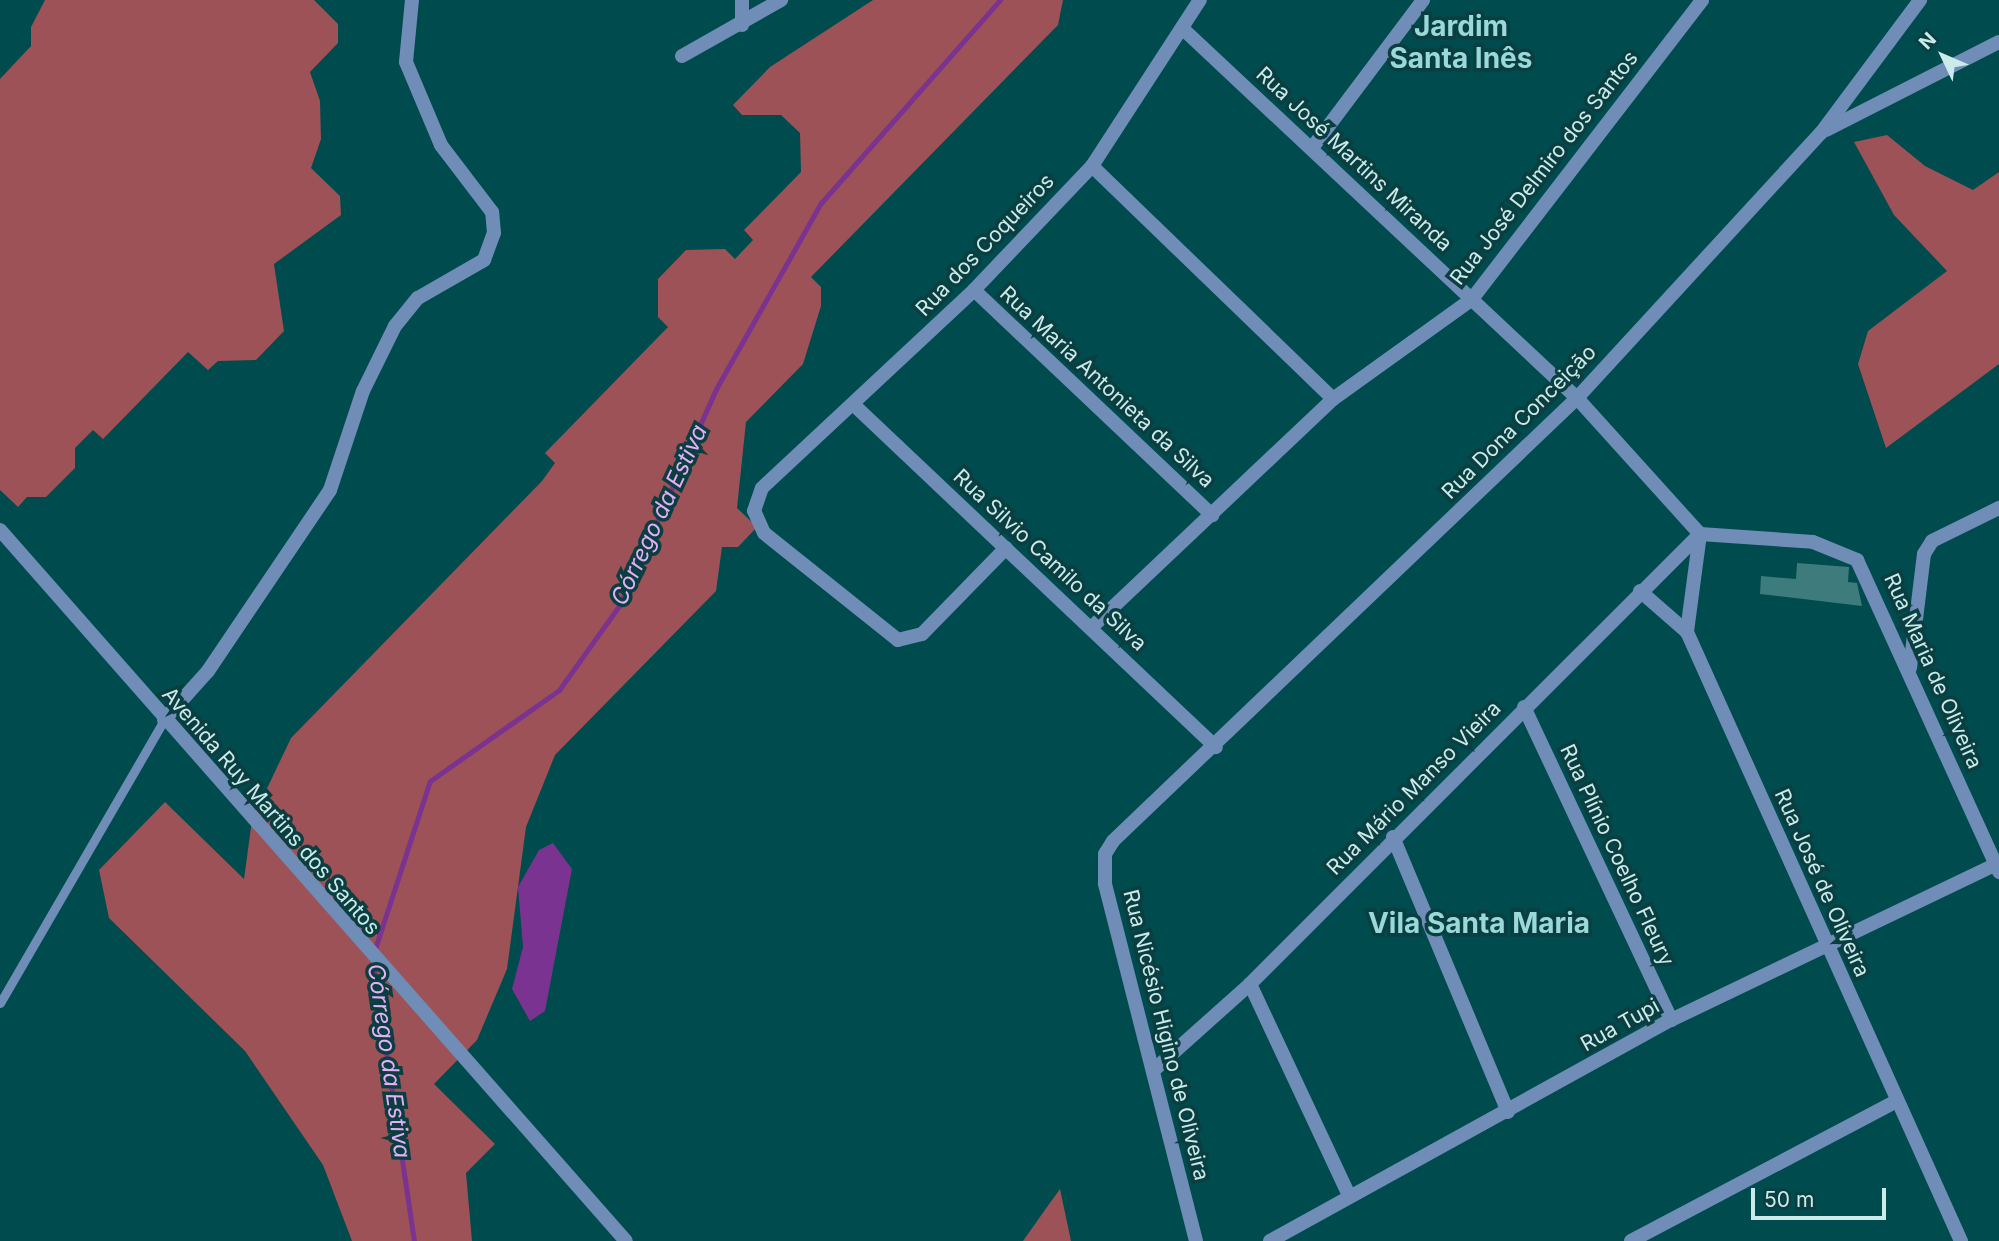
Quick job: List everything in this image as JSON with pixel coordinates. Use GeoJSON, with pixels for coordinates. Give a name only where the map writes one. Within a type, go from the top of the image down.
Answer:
{"type":"FeatureCollection","features":[{"type":"Feature","properties":{"kind":"street"},"geometry":{"type":"LineString","coordinates":[[164,720],[208,671],[330,490],[363,391],[395,326],[418,298],[484,260],[494,233],[492,212],[441,145],[406,61],[412,0]]}},
{"type":"Feature","properties":{"kind":"street"},"geometry":{"type":"LineString","coordinates":[[742,0],[742,25]]}},
{"type":"Feature","properties":{"kind":"street"},"geometry":{"type":"LineString","coordinates":[[682,56],[742,25],[781,0]]}},
{"type":"Feature","properties":{"kind":"street","name":"Rua dos Coqueiros"},"geometry":{"type":"LineString","coordinates":[[1006,548],[922,634],[898,640],[764,533],[754,511],[762,488],[854,405],[974,290],[1092,166],[1200,0]]}},
{"type":"Feature","properties":{"kind":"street"},"geometry":{"type":"LineString","coordinates":[[1312,148],[1423,0]]}},
{"type":"Feature","properties":{"kind":"street","name":"Rua José Delmiro dos Santos"},"geometry":{"type":"LineString","coordinates":[[1093,626],[1333,398],[1472,299],[1702,0]]}},
{"type":"Feature","properties":{"kind":"street","name":"Rua Dona Conceição"},"geometry":{"type":"LineString","coordinates":[[1113,841],[1216,747],[1577,398],[1821,133],[1920,0]]}},
{"type":"Feature","properties":{"kind":"street","name":"Rua José Martins Miranda"},"geometry":{"type":"LineString","coordinates":[[1182,28],[1577,398],[1700,534]]}},
{"type":"Feature","properties":{"kind":"street"},"geometry":{"type":"LineString","coordinates":[[1821,133],[1999,42]]}},
{"type":"Feature","properties":{"kind":"street"},"geometry":{"type":"LineString","coordinates":[[1092,166],[1333,398]]}},
{"type":"Feature","properties":{"kind":"street","name":"Rua Maria Antonieta da Silva"},"geometry":{"type":"LineString","coordinates":[[974,290],[1212,515]]}},
{"type":"Feature","properties":{"kind":"street","name":"Rua Silvio Camilo da Silva"},"geometry":{"type":"LineString","coordinates":[[854,405],[1093,626],[1216,747]]}},
{"type":"Feature","properties":{"kind":"street"},"geometry":{"type":"LineString","coordinates":[[1910,670],[1924,554],[1932,541],[1999,508]]}},
{"type":"Feature","properties":{"kind":"street","name":"Avenida Ruy Martins dos Santos"},"geometry":{"type":"LineString","coordinates":[[0,530],[164,720],[626,1241]]}},
{"type":"Feature","properties":{"kind":"street"},"geometry":{"type":"LineString","coordinates":[[1686,632],[1700,534]]}},
{"type":"Feature","properties":{"kind":"street","name":"Rua Mário Manso Vieira"},"geometry":{"type":"LineString","coordinates":[[1155,1069],[1250,984],[1524,707],[1700,534]]}},
{"type":"Feature","properties":{"kind":"street","name":"Rua Maria de Oliveira"},"geometry":{"type":"LineString","coordinates":[[1700,534],[1839,547],[1857,559],[1874,585],[1998,866]]}},
{"type":"Feature","properties":{"kind":"street"},"geometry":{"type":"LineString","coordinates":[[1640,592],[1686,632]]}},
{"type":"Feature","properties":{"kind":"street","name":"Rua José de Oliveira"},"geometry":{"type":"LineString","coordinates":[[1686,632],[1827,943],[1894,1103],[1961,1241]]}},
{"type":"Feature","properties":{"kind":"street","name":"Rua Plínio Coelho Fleury"},"geometry":{"type":"LineString","coordinates":[[1524,707],[1671,1020]]}},
{"type":"Feature","properties":{"kind":"street"},"geometry":{"type":"LineString","coordinates":[[1393,838],[1508,1112]]}},
{"type":"Feature","properties":{"kind":"street","name":"Rua Nicésio Higino de Oliveira"},"geometry":{"type":"LineString","coordinates":[[1113,841],[1105,854],[1105,883],[1155,1069],[1196,1241]]}},
{"type":"Feature","properties":{"kind":"street","name":"Rua Tupi"},"geometry":{"type":"LineString","coordinates":[[1270,1241],[1349,1195],[1508,1112],[1671,1020],[1827,943],[1998,866]]}},
{"type":"Feature","properties":{"kind":"street"},"geometry":{"type":"LineString","coordinates":[[1250,984],[1349,1195]]}},
{"type":"Feature","properties":{"kind":"street"},"geometry":{"type":"LineString","coordinates":[[1631,1241],[1894,1103]]}},
{"type":"Feature","properties":{"kind":"lane"},"geometry":{"type":"LineString","coordinates":[[0,1003],[164,720]]}},
{"type":"Feature","properties":{"kind":"shaded area"},"geometry":{"type":"Polygon","coordinates":[[[45,0],[314,0],[338,24],[338,43],[310,72],[320,101],[321,139],[311,168],[340,196],[341,215],[274,264],[284,331],[256,360],[218,361],[208,370],[188,352],[103,439],[93,430],[75,448],[75,468],[46,497],[27,497],[18,507],[0,490],[0,79],[31,46],[31,27],[45,0]]]}},
{"type":"Feature","properties":{"kind":"shaded area"},"geometry":{"type":"Polygon","coordinates":[[[873,0],[1063,0],[1058,25],[811,277],[821,287],[821,306],[803,364],[746,422],[737,508],[757,527],[738,547],[722,547],[716,591],[555,755],[526,827],[507,969],[477,1040],[434,1084],[495,1144],[466,1173],[472,1241],[352,1241],[323,1165],[245,1051],[109,918],[99,870],[165,802],[244,879],[252,820],[291,738],[542,481],[555,463],[545,453],[668,327],[658,317],[658,279],[686,250],[725,249],[735,259],[753,240],[744,230],[801,172],[800,133],[781,115],[742,115],[733,105],[770,67],[873,0]]]}},
{"type":"Feature","properties":{"kind":"shaded area"},"geometry":{"type":"Polygon","coordinates":[[[1887,135],[1925,166],[1973,190],[1999,172],[1999,364],[1886,448],[1858,364],[1868,331],[1947,271],[1894,215],[1854,142],[1887,135]]]}},
{"type":"Feature","properties":{"kind":"shaded area"},"geometry":{"type":"Polygon","coordinates":[[[553,843],[572,869],[545,1011],[530,1021],[512,989],[523,947],[518,887],[539,850],[553,843]]]}},
{"type":"Feature","properties":{"kind":"shaded area"},"geometry":{"type":"Polygon","coordinates":[[[1060,1189],[1071,1241],[1023,1241],[1047,1207],[1060,1189]]]}},
{"type":"Feature","properties":{"kind":"building"},"geometry":{"type":"Polygon","coordinates":[[[1797,563],[1849,567],[1848,582],[1857,583],[1862,606],[1760,594],[1761,576],[1796,579],[1797,563]]]}},
{"type":"Feature","properties":{"kind":"waterway","name":"Córrego da Estiva"},"geometry":{"type":"LineString","coordinates":[[414,1241],[372,958],[430,781],[559,690],[619,606],[716,389],[821,203],[1000,0]]}},
{"type":"Feature","properties":{"kind":"district","name":"Jardim Santa Inês"},"geometry":{"type":"Point","coordinates":[1461,42]}},
{"type":"Feature","properties":{"kind":"district","name":"Vila Santa Maria"},"geometry":{"type":"Point","coordinates":[1479,923]}}]}
